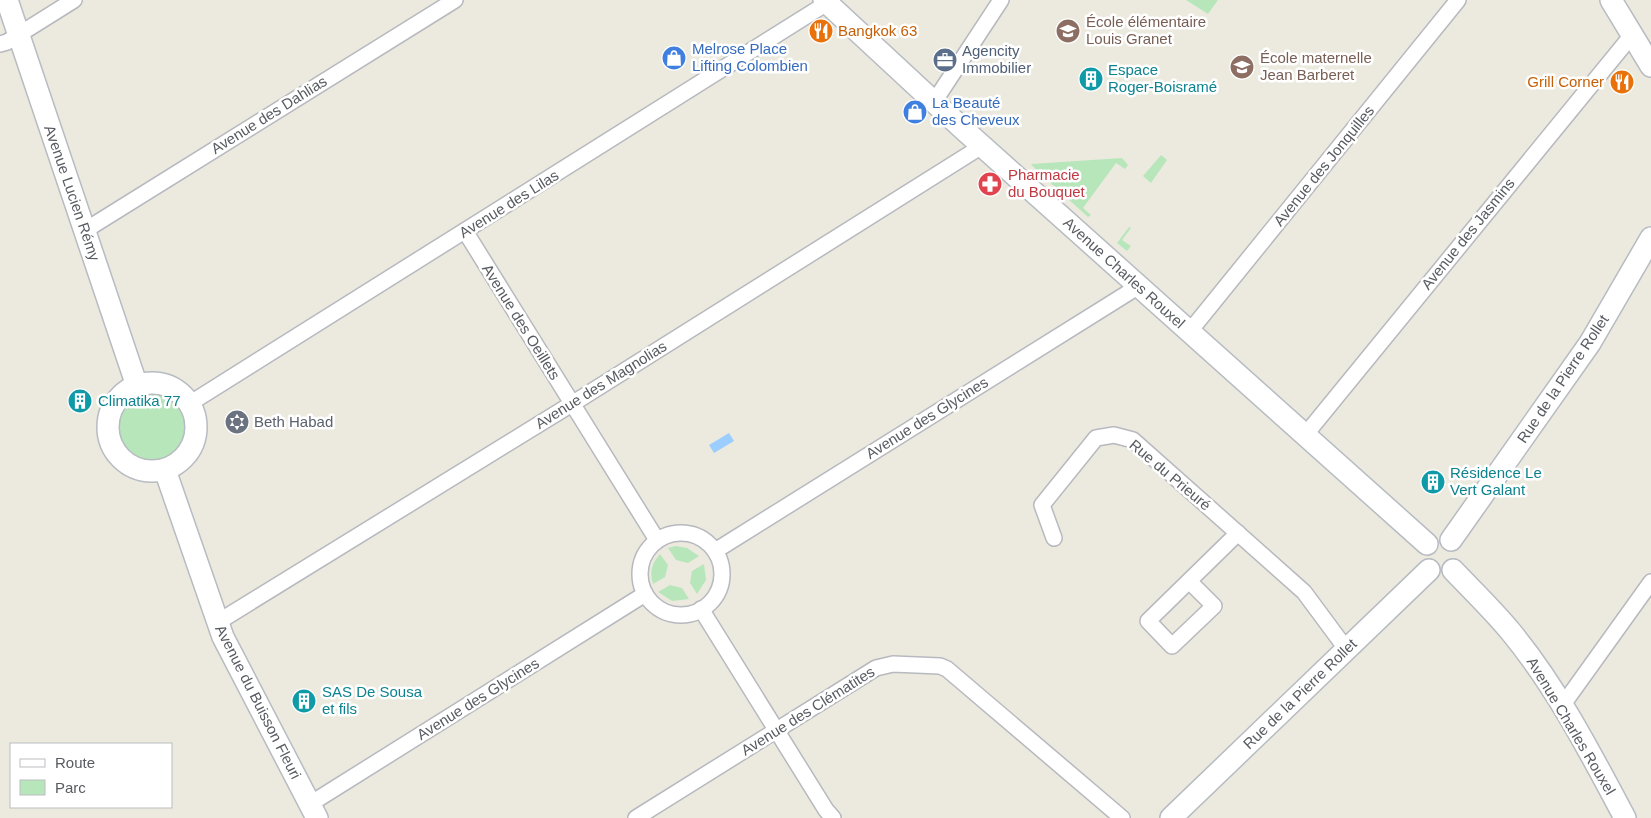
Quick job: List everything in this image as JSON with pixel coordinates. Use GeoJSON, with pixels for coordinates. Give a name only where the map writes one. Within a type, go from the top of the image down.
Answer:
{"type":"FeatureCollection","features":[{"type":"Feature","properties":{"kind":"street","name":"Avenue Lucien Rémy"},"geometry":{"type":"LineString","coordinates":[[7,0],[137,386]]}},
{"type":"Feature","properties":{"kind":"street"},"geometry":{"type":"LineString","coordinates":[[0,44],[19,35],[74,0]]}},
{"type":"Feature","properties":{"kind":"street","name":"Avenue des Dahlias"},"geometry":{"type":"LineString","coordinates":[[84,232],[455,0]]}},
{"type":"Feature","properties":{"kind":"street"},"geometry":{"type":"LineString","coordinates":[[934,102],[1001,0]]}},
{"type":"Feature","properties":{"kind":"street","name":"Avenue des Jonquilles"},"geometry":{"type":"LineString","coordinates":[[1190,331],[1458,0]]}},
{"type":"Feature","properties":{"kind":"street"},"geometry":{"type":"LineString","coordinates":[[1610,0],[1651,66]]}},
{"type":"Feature","properties":{"kind":"street","name":"Avenue Charles Rouxel"},"geometry":{"type":"LineString","coordinates":[[828,1],[982,146],[1427,544]]}},
{"type":"Feature","properties":{"kind":"street","name":"Avenue des Lilas"},"geometry":{"type":"LineString","coordinates":[[189,404],[828,1]]}},
{"type":"Feature","properties":{"kind":"street","name":"Avenue des Jasmins"},"geometry":{"type":"LineString","coordinates":[[1306,434],[1632,35]]}},
{"type":"Feature","properties":{"kind":"street","name":"Avenue des Magnolias"},"geometry":{"type":"LineString","coordinates":[[218,622],[572,404],[982,146]]}},
{"type":"Feature","properties":{"kind":"street","name":"Avenue des Oeillets"},"geometry":{"type":"LineString","coordinates":[[465,231],[657,540]]}},
{"type":"Feature","properties":{"kind":"street","name":"Rue de la Pierre Rollet"},"geometry":{"type":"LineString","coordinates":[[1451,540],[1590,343],[1651,238]]}},
{"type":"Feature","properties":{"kind":"street","name":"Avenue des Glycines"},"geometry":{"type":"LineString","coordinates":[[716,551],[1139,286]]}},
{"type":"Feature","properties":{"kind":"street"},"geometry":{"type":"LineString","coordinates":[[152,383],[166,386],[180,393],[189,404],[195,416],[196,430],[193,443],[187,454],[177,464],[165,470],[153,472],[135,468],[119,458],[112,448],[108,423],[111,411],[117,400],[137,386],[152,383]]}},
{"type":"Feature","properties":{"kind":"street","name":"Rue du Prieuré"},"geometry":{"type":"LineString","coordinates":[[1054,538],[1042,505],[1096,438],[1114,434],[1133,440],[1304,592],[1347,650]]}},
{"type":"Feature","properties":{"kind":"street","name":"Avenue du Buisson Fleuri"},"geometry":{"type":"LineString","coordinates":[[165,470],[223,637],[314,811]]}},
{"type":"Feature","properties":{"kind":"street"},"geometry":{"type":"LineString","coordinates":[[682,532],[695,535],[707,541],[716,551],[721,563],[722,577],[719,590],[712,601],[701,609],[689,614],[670,613],[653,604],[645,594],[641,583],[642,559],[648,548],[657,540],[669,534],[682,532]]}},
{"type":"Feature","properties":{"kind":"street"},"geometry":{"type":"LineString","coordinates":[[1189,581],[1238,533]]}},
{"type":"Feature","properties":{"kind":"street"},"geometry":{"type":"LineString","coordinates":[[1441,538],[1451,540],[1459,554],[1453,570],[1439,574],[1429,570],[1423,560],[1427,544],[1441,538]]}},
{"type":"Feature","properties":{"kind":"street","name":"Rue de la Pierre Rollet"},"geometry":{"type":"LineString","coordinates":[[1170,818],[1429,570]]}},
{"type":"Feature","properties":{"kind":"street","name":"Avenue Charles Rouxel"},"geometry":{"type":"LineString","coordinates":[[1453,570],[1511,632],[1562,706],[1625,818]]}},
{"type":"Feature","properties":{"kind":"street"},"geometry":{"type":"LineString","coordinates":[[1562,706],[1651,582]]}},
{"type":"Feature","properties":{"kind":"street","name":"Avenue des Glycines"},"geometry":{"type":"LineString","coordinates":[[314,811],[645,594]]}},
{"type":"Feature","properties":{"kind":"street"},"geometry":{"type":"LineString","coordinates":[[701,609],[833,818]]}},
{"type":"Feature","properties":{"kind":"street","name":"Avenue des Clématites"},"geometry":{"type":"LineString","coordinates":[[645,816],[776,730],[885,664],[940,666],[956,676],[1122,818]]}},
{"type":"Feature","properties":{"kind":"green space"},"geometry":{"type":"Polygon","coordinates":[[[1186,0],[1218,0],[1208,14],[1186,0]]]}},
{"type":"Feature","properties":{"kind":"green space"},"geometry":{"type":"Polygon","coordinates":[[[1161,155],[1167,160],[1151,183],[1143,176],[1161,155]]]}},
{"type":"Feature","properties":{"kind":"green space"},"geometry":{"type":"Polygon","coordinates":[[[1122,158],[1128,165],[1125,169],[1116,163],[1083,208],[1091,215],[1088,217],[1045,178],[1047,175],[1041,169],[1038,172],[1031,164],[1122,158]]]}},
{"type":"Feature","properties":{"kind":"green space"},"geometry":{"type":"Polygon","coordinates":[[[1129,227],[1131,228],[1122,240],[1131,246],[1127,251],[1117,243],[1129,227]]]}},
{"type":"Feature","properties":{"kind":"green space"},"geometry":{"type":"Polygon","coordinates":[[[140,392],[165,394],[178,403],[185,416],[187,430],[183,444],[175,456],[161,463],[144,463],[132,458],[122,449],[115,434],[115,426],[120,411],[130,399],[137,394],[139,398],[142,397],[140,392]]]}},
{"type":"Feature","properties":{"kind":"green space"},"geometry":{"type":"Polygon","coordinates":[[[676,546],[687,548],[699,556],[688,563],[676,560],[668,548],[676,546]]]}},
{"type":"Feature","properties":{"kind":"green space"},"geometry":{"type":"Polygon","coordinates":[[[660,554],[668,565],[665,577],[653,584],[652,568],[660,554]]]}},
{"type":"Feature","properties":{"kind":"green space"},"geometry":{"type":"Polygon","coordinates":[[[704,564],[706,580],[697,594],[690,583],[692,571],[704,564]]]}},
{"type":"Feature","properties":{"kind":"green space"},"geometry":{"type":"Polygon","coordinates":[[[670,585],[682,588],[689,599],[672,601],[658,592],[670,585]]]}},
{"type":"Feature","properties":{"kind":"water"},"geometry":{"type":"Polygon","coordinates":[[[729,433],[734,441],[714,453],[709,445],[729,433]]]}},
{"type":"Feature","properties":{"kind":"place","name":"Bangkok 63"},"geometry":{"type":"Point","coordinates":[821,31]}},
{"type":"Feature","properties":{"kind":"place","name":"École élémentaire Louis Granet"},"geometry":{"type":"Point","coordinates":[1068,31]}},
{"type":"Feature","properties":{"kind":"place","name":"Melrose Place Lifting Colombien"},"geometry":{"type":"Point","coordinates":[674,58]}},
{"type":"Feature","properties":{"kind":"place","name":"Agencity Immobilier"},"geometry":{"type":"Point","coordinates":[945,60]}},
{"type":"Feature","properties":{"kind":"place","name":"École maternelle Jean Barberet"},"geometry":{"type":"Point","coordinates":[1242,67]}},
{"type":"Feature","properties":{"kind":"place","name":"Espace Roger-Boisramé"},"geometry":{"type":"Point","coordinates":[1091,79]}},
{"type":"Feature","properties":{"kind":"place","name":"Grill Corner"},"geometry":{"type":"Point","coordinates":[1622,82]}},
{"type":"Feature","properties":{"kind":"place","name":"La Beauté des Cheveux"},"geometry":{"type":"Point","coordinates":[915,112]}},
{"type":"Feature","properties":{"kind":"place","name":"Pharmacie du Bouquet"},"geometry":{"type":"Point","coordinates":[990,184]}},
{"type":"Feature","properties":{"kind":"place","name":"Climatika 77"},"geometry":{"type":"Point","coordinates":[80,401]}},
{"type":"Feature","properties":{"kind":"place","name":"Beth Habad"},"geometry":{"type":"Point","coordinates":[237,422]}},
{"type":"Feature","properties":{"kind":"place","name":"Résidence Le Vert Galant"},"geometry":{"type":"Point","coordinates":[1433,482]}},
{"type":"Feature","properties":{"kind":"place","name":"SAS De Sousa et fils"},"geometry":{"type":"Point","coordinates":[304,701]}}]}
